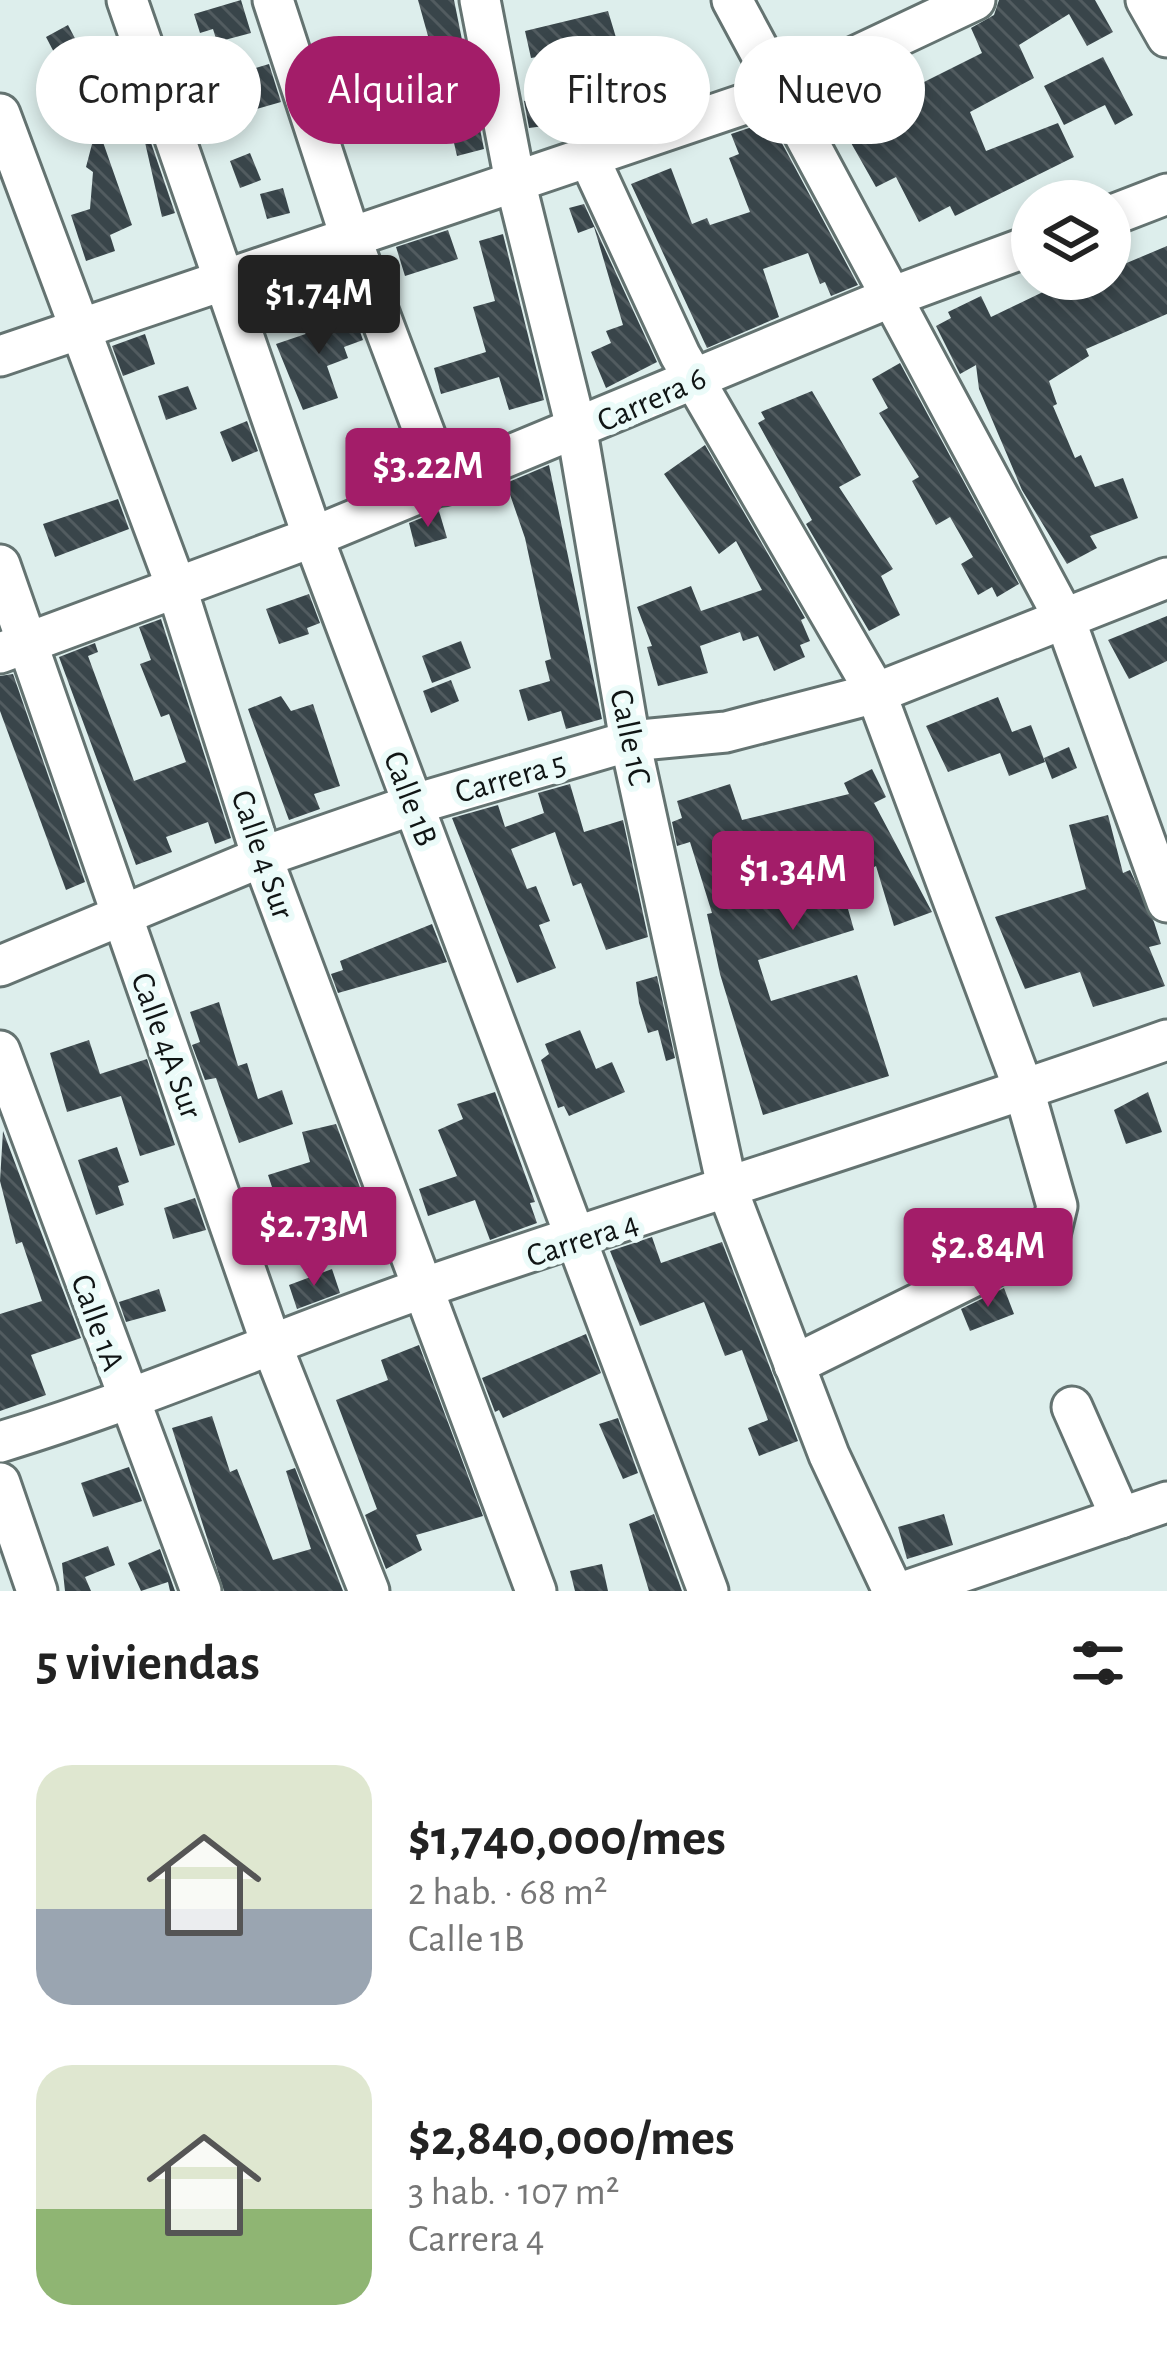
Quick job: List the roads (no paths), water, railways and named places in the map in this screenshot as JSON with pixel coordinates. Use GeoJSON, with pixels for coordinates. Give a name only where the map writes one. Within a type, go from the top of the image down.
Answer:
{"type":"FeatureCollection","features":[{"type":"Feature","properties":{"kind":"street","name":"Calle 1B"},"geometry":{"type":"LineString","coordinates":[[127,0],[313,537],[708,1591]]}},
{"type":"Feature","properties":{"kind":"street"},"geometry":{"type":"LineString","coordinates":[[273,0],[350,236],[444,485]]}},
{"type":"Feature","properties":{"kind":"street","name":"Calle 1C"},"geometry":{"type":"LineString","coordinates":[[481,0],[515,181],[577,431],[630,741],[728,1191],[829,1455],[893,1591]]}},
{"type":"Feature","properties":{"kind":"street"},"geometry":{"type":"LineString","coordinates":[[732,0],[751,36]]}},
{"type":"Feature","properties":{"kind":"street"},"geometry":{"type":"LineString","coordinates":[[899,36],[975,0]]}},
{"type":"Feature","properties":{"kind":"street"},"geometry":{"type":"LineString","coordinates":[[1145,0],[1167,38]]}},
{"type":"Feature","properties":{"kind":"street"},"geometry":{"type":"LineString","coordinates":[[0,356],[734,107]]}},
{"type":"Feature","properties":{"kind":"street","name":"Calle 4 Sur"},"geometry":{"type":"LineString","coordinates":[[0,114],[176,586],[262,857],[536,1591]]}},
{"type":"Feature","properties":{"kind":"street"},"geometry":{"type":"LineString","coordinates":[[808,144],[1066,622],[1167,902]]}},
{"type":"Feature","properties":{"kind":"street"},"geometry":{"type":"LineString","coordinates":[[588,156],[693,378],[876,693],[1024,1090],[1058,1206],[1049,1239],[794,1365]]}},
{"type":"Feature","properties":{"kind":"street"},"geometry":{"type":"LineString","coordinates":[[1131,208],[1165,195]]}},
{"type":"Feature","properties":{"kind":"street","name":"Carrera 6"},"geometry":{"type":"LineString","coordinates":[[14,647],[313,537],[889,298],[1011,253]]}},
{"type":"Feature","properties":{"kind":"street","name":"Calle 4A Sur"},"geometry":{"type":"LineString","coordinates":[[0,565],[14,647],[121,917],[272,1346],[369,1591]]}},
{"type":"Feature","properties":{"kind":"street","name":"Carrera 5"},"geometry":{"type":"LineString","coordinates":[[0,966],[262,857],[415,804],[630,741],[726,731],[876,693],[1066,622],[1167,578]]}},
{"type":"Feature","properties":{"kind":"street","name":"Carrera 4"},"geometry":{"type":"LineString","coordinates":[[0,1442],[129,1403],[425,1288],[728,1191],[1167,1040]]}},
{"type":"Feature","properties":{"kind":"street","name":"Calle 1A"},"geometry":{"type":"LineString","coordinates":[[0,1052],[201,1591]]}},
{"type":"Feature","properties":{"kind":"street"},"geometry":{"type":"LineString","coordinates":[[1072,1407],[1121,1517]]}},
{"type":"Feature","properties":{"kind":"street"},"geometry":{"type":"LineString","coordinates":[[0,1483],[37,1591]]}},
{"type":"Feature","properties":{"kind":"street"},"geometry":{"type":"LineString","coordinates":[[906,1591],[1167,1502]]}}]}
